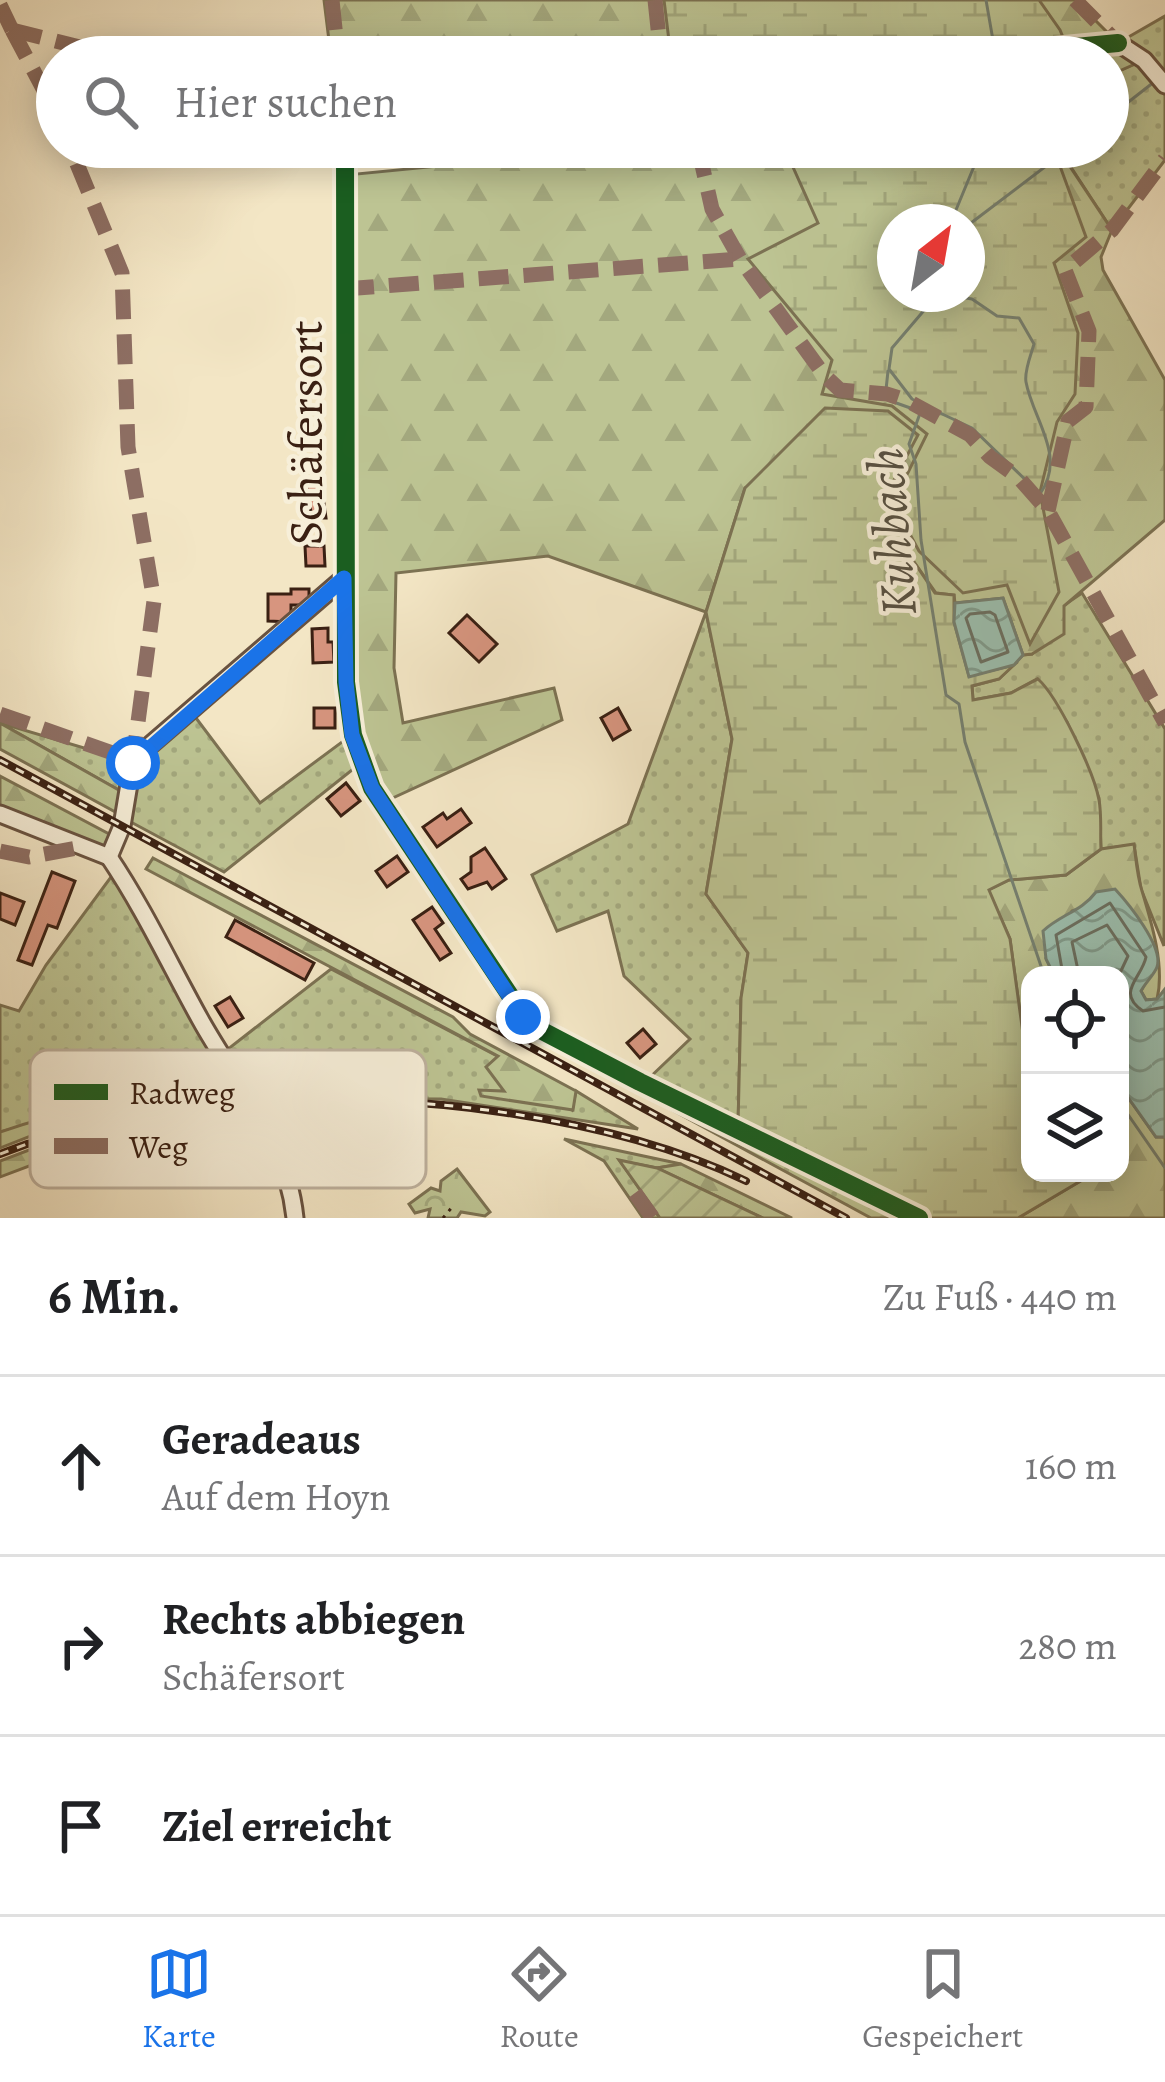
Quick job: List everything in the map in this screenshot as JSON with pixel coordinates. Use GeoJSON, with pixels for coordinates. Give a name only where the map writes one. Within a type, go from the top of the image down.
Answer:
{"type":"FeatureCollection","features":[{"type":"Feature","properties":{"kind":"street"},"geometry":{"type":"LineString","coordinates":[[1129,50],[1165,85]]}},
{"type":"Feature","properties":{"kind":"street","name":"Schäfersort"},"geometry":{"type":"LineString","coordinates":[[345,168],[346,682],[352,735],[372,788],[529,1024],[919,1218]]}},
{"type":"Feature","properties":{"kind":"street"},"geometry":{"type":"LineString","coordinates":[[109,857],[122,826],[133,760],[344,578]]}},
{"type":"Feature","properties":{"kind":"street"},"geometry":{"type":"LineString","coordinates":[[0,814],[109,857],[219,1050]]}},
{"type":"Feature","properties":{"kind":"street"},"geometry":{"type":"LineString","coordinates":[[291,1188],[295,1218]]}},
{"type":"Feature","properties":{"kind":"path"},"geometry":{"type":"LineString","coordinates":[[443,1218],[453,1206]]}},
{"type":"Feature","properties":{"kind":"green space"},"geometry":{"type":"Polygon","coordinates":[[[324,0],[1075,0],[1111,36],[328,36],[324,0]]]}},
{"type":"Feature","properties":{"kind":"green space"},"geometry":{"type":"Polygon","coordinates":[[[664,0],[1039,0],[1062,36],[668,36],[664,0]]]}},
{"type":"Feature","properties":{"kind":"green space"},"geometry":{"type":"Polygon","coordinates":[[[1165,16],[1165,160],[1112,230],[1071,168],[1129,168],[1129,66],[1143,60],[1129,50],[1129,37],[1165,16]]]}},
{"type":"Feature","properties":{"kind":"green space"},"geometry":{"type":"Polygon","coordinates":[[[1129,50],[1144,60],[1129,67],[1129,50]]]}},
{"type":"Feature","properties":{"kind":"green space"},"geometry":{"type":"Polygon","coordinates":[[[418,168],[1071,168],[1112,230],[1101,257],[1103,270],[1165,380],[1165,520],[1064,606],[1064,634],[1032,654],[1023,655],[1003,598],[955,603],[954,595],[936,593],[912,559],[884,498],[745,488],[706,612],[548,556],[396,573],[394,668],[403,723],[554,688],[562,720],[384,802],[358,730],[353,682],[346,175],[418,168]]]}},
{"type":"Feature","properties":{"kind":"green space"},"geometry":{"type":"Polygon","coordinates":[[[793,168],[1061,168],[1086,237],[1054,263],[1078,333],[1075,394],[1057,422],[1040,492],[1059,592],[1030,644],[1007,585],[963,593],[919,551],[893,503],[927,434],[892,406],[822,394],[832,360],[748,259],[818,223],[793,168]]]}},
{"type":"Feature","properties":{"kind":"green space"},"geometry":{"type":"Polygon","coordinates":[[[825,408],[888,411],[918,435],[884,499],[912,559],[935,593],[954,595],[954,622],[969,676],[1014,665],[999,679],[972,686],[973,700],[1011,693],[1038,679],[1055,702],[1090,772],[1099,800],[1101,849],[1066,875],[1009,880],[989,890],[1010,939],[1021,1019],[1021,1182],[1079,1182],[1018,1218],[932,1218],[738,1126],[741,998],[748,953],[706,894],[732,739],[706,612],[745,488],[825,408]]]}},
{"type":"Feature","properties":{"kind":"green space"},"geometry":{"type":"Polygon","coordinates":[[[1082,593],[1165,729],[1164,946],[1141,889],[1134,845],[1101,849],[1099,798],[1067,722],[1037,679],[1011,693],[973,700],[972,686],[999,679],[1023,655],[1032,654],[1063,606],[1082,593]]]}},
{"type":"Feature","properties":{"kind":"green space"},"geometry":{"type":"Polygon","coordinates":[[[706,612],[732,739],[706,894],[748,953],[741,999],[738,1126],[645,1082],[690,1039],[624,976],[608,911],[557,931],[532,875],[628,824],[706,612]]]}},
{"type":"Feature","properties":{"kind":"green space"},"geometry":{"type":"Polygon","coordinates":[[[193,714],[260,803],[346,739],[357,766],[224,872],[129,821],[138,759],[193,714]]]}},
{"type":"Feature","properties":{"kind":"green space"},"geometry":{"type":"Polygon","coordinates":[[[0,723],[128,761],[124,793],[0,723]]]}},
{"type":"Feature","properties":{"kind":"green space"},"geometry":{"type":"Polygon","coordinates":[[[0,723],[124,793],[119,814],[0,749],[0,723]]]}},
{"type":"Feature","properties":{"kind":"green space"},"geometry":{"type":"Polygon","coordinates":[[[0,776],[111,835],[104,854],[0,813],[0,776]]]}},
{"type":"Feature","properties":{"kind":"green space"},"geometry":{"type":"Polygon","coordinates":[[[1134,844],[1158,959],[1157,999],[1146,1000],[1141,991],[1148,978],[1085,907],[1072,911],[1046,958],[1050,966],[1021,966],[1021,1020],[1010,939],[988,890],[1009,880],[1066,875],[1101,849],[1134,844]]]}},
{"type":"Feature","properties":{"kind":"green space"},"geometry":{"type":"Polygon","coordinates":[[[153,858],[453,1017],[470,1034],[576,1091],[573,1110],[481,1096],[479,1090],[504,1091],[486,1067],[498,1056],[146,869],[153,858]]]}},
{"type":"Feature","properties":{"kind":"green space"},"geometry":{"type":"Polygon","coordinates":[[[111,877],[133,906],[215,1050],[30,1050],[30,1124],[0,1132],[0,1005],[19,1011],[46,965],[111,877]]]}},
{"type":"Feature","properties":{"kind":"green space"},"geometry":{"type":"Polygon","coordinates":[[[331,969],[499,1057],[572,1110],[576,1091],[638,1129],[426,1099],[426,1050],[228,1049],[331,969]]]}},
{"type":"Feature","properties":{"kind":"green space"},"geometry":{"type":"Polygon","coordinates":[[[641,1087],[910,1218],[871,1218],[637,1091],[641,1087]]]}},
{"type":"Feature","properties":{"kind":"green space"},"geometry":{"type":"Polygon","coordinates":[[[1129,1099],[1156,1137],[1165,1137],[1165,1218],[1018,1218],[1079,1182],[1129,1182],[1129,1099]]]}},
{"type":"Feature","properties":{"kind":"green space"},"geometry":{"type":"Polygon","coordinates":[[[30,1123],[30,1136],[0,1148],[0,1132],[30,1123]]]}},
{"type":"Feature","properties":{"kind":"green space"},"geometry":{"type":"Polygon","coordinates":[[[564,1139],[681,1164],[657,1168],[620,1161],[660,1218],[643,1218],[604,1161],[564,1139]]]}},
{"type":"Feature","properties":{"kind":"green space"},"geometry":{"type":"Polygon","coordinates":[[[29,1150],[30,1166],[0,1177],[0,1161],[29,1150]]]}},
{"type":"Feature","properties":{"kind":"green space"},"geometry":{"type":"Polygon","coordinates":[[[619,1160],[657,1168],[763,1218],[660,1218],[619,1160]]]}},
{"type":"Feature","properties":{"kind":"green space"},"geometry":{"type":"Polygon","coordinates":[[[681,1164],[792,1218],[763,1218],[657,1168],[681,1164]]]}},
{"type":"Feature","properties":{"kind":"green space"},"geometry":{"type":"Polygon","coordinates":[[[457,1169],[490,1212],[485,1216],[461,1212],[457,1218],[428,1218],[430,1209],[415,1213],[409,1204],[431,1188],[440,1191],[441,1181],[457,1169]]]}},
{"type":"Feature","properties":{"kind":"water"},"geometry":{"type":"Polygon","coordinates":[[[1003,598],[1023,655],[1014,665],[969,677],[954,622],[955,603],[1003,598]]]}},
{"type":"Feature","properties":{"kind":"water"},"geometry":{"type":"Polygon","coordinates":[[[1115,889],[1144,926],[1158,958],[1141,991],[1146,1000],[1157,999],[1165,989],[1165,1137],[1156,1137],[1129,1099],[1129,966],[1050,966],[1046,959],[1043,931],[1096,892],[1115,889]]]}},
{"type":"Feature","properties":{"kind":"building"},"geometry":{"type":"Polygon","coordinates":[[[321,482],[326,518],[312,518],[306,483],[321,482]]]}},
{"type":"Feature","properties":{"kind":"building"},"geometry":{"type":"Polygon","coordinates":[[[305,546],[324,546],[325,566],[306,566],[305,546]]]}},
{"type":"Feature","properties":{"kind":"building"},"geometry":{"type":"Polygon","coordinates":[[[291,589],[309,589],[309,605],[291,605],[291,622],[268,621],[268,594],[291,594],[291,589]]]}},
{"type":"Feature","properties":{"kind":"building"},"geometry":{"type":"Polygon","coordinates":[[[467,615],[497,644],[479,662],[449,633],[467,615]]]}},
{"type":"Feature","properties":{"kind":"building"},"geometry":{"type":"Polygon","coordinates":[[[328,628],[334,662],[313,663],[312,629],[328,628]]]}},
{"type":"Feature","properties":{"kind":"building"},"geometry":{"type":"Polygon","coordinates":[[[314,708],[335,708],[335,728],[314,728],[314,708]]]}},
{"type":"Feature","properties":{"kind":"building"},"geometry":{"type":"Polygon","coordinates":[[[618,708],[630,730],[613,740],[601,718],[618,708]]]}},
{"type":"Feature","properties":{"kind":"building"},"geometry":{"type":"Polygon","coordinates":[[[346,783],[360,801],[341,816],[327,799],[346,783]]]}},
{"type":"Feature","properties":{"kind":"building"},"geometry":{"type":"Polygon","coordinates":[[[461,809],[471,823],[437,847],[423,827],[443,813],[447,819],[461,809]]]}},
{"type":"Feature","properties":{"kind":"building"},"geometry":{"type":"Polygon","coordinates":[[[485,848],[506,879],[492,889],[487,882],[468,889],[461,879],[471,872],[471,857],[485,848]]]}},
{"type":"Feature","properties":{"kind":"building"},"geometry":{"type":"Polygon","coordinates":[[[397,856],[408,872],[387,887],[376,871],[397,856]]]}},
{"type":"Feature","properties":{"kind":"building"},"geometry":{"type":"Polygon","coordinates":[[[52,872],[75,881],[57,928],[48,925],[32,965],[18,960],[52,872]]]}},
{"type":"Feature","properties":{"kind":"building"},"geometry":{"type":"Polygon","coordinates":[[[0,893],[24,902],[15,925],[0,919],[0,893]]]}},
{"type":"Feature","properties":{"kind":"building"},"geometry":{"type":"Polygon","coordinates":[[[432,907],[443,923],[435,929],[451,953],[440,960],[413,920],[432,907]]]}},
{"type":"Feature","properties":{"kind":"building"},"geometry":{"type":"Polygon","coordinates":[[[235,920],[314,963],[305,980],[226,937],[235,920]]]}},
{"type":"Feature","properties":{"kind":"building"},"geometry":{"type":"Polygon","coordinates":[[[230,997],[243,1018],[228,1027],[215,1006],[230,997]]]}},
{"type":"Feature","properties":{"kind":"building"},"geometry":{"type":"Polygon","coordinates":[[[643,1029],[656,1044],[640,1058],[627,1043],[643,1029]]]}},
{"type":"Feature","properties":{"kind":"waterway","name":"Kuhbach"},"geometry":{"type":"LineString","coordinates":[[986,0],[992,36]]}},
{"type":"Feature","properties":{"kind":"waterway"},"geometry":{"type":"LineString","coordinates":[[1129,102],[1154,82]]}},
{"type":"Feature","properties":{"kind":"waterway","name":"Kuhbach"},"geometry":{"type":"LineString","coordinates":[[958,204],[973,168]]}},
{"type":"Feature","properties":{"kind":"waterway"},"geometry":{"type":"LineString","coordinates":[[985,212],[1043,168]]}},
{"type":"Feature","properties":{"kind":"waterway","name":"Kuhbach"},"geometry":{"type":"LineString","coordinates":[[985,308],[997,316],[1019,318],[1034,344],[1026,382],[1046,438],[1050,466],[1040,494],[972,428],[923,405],[909,444],[916,464],[921,540],[946,695],[959,704],[965,742],[1041,966]]}},
{"type":"Feature","properties":{"kind":"waterway"},"geometry":{"type":"LineString","coordinates":[[922,404],[912,399],[889,369],[892,348],[923,312]]}},
{"type":"Feature","properties":{"kind":"waterway"},"geometry":{"type":"LineString","coordinates":[[888,371],[885,399],[916,410]]}},
{"type":"Feature","properties":{"kind":"waterway","name":"Kuhbach"},"geometry":{"type":"LineString","coordinates":[[1129,1116],[1165,1168]]}},
{"type":"Feature","properties":{"kind":"railway"},"geometry":{"type":"LineString","coordinates":[[0,760],[846,1218]]}},
{"type":"Feature","properties":{"kind":"railway"},"geometry":{"type":"LineString","coordinates":[[426,1104],[504,1112],[633,1139],[746,1181]]}},
{"type":"Feature","properties":{"kind":"railway"},"geometry":{"type":"LineString","coordinates":[[0,1154],[30,1143]]}},
{"type":"Feature","properties":{"kind":"marked path"},"geometry":{"type":"LineString","coordinates":[[332,0],[336,36]]}},
{"type":"Feature","properties":{"kind":"marked path"},"geometry":{"type":"LineString","coordinates":[[655,0],[659,36]]}},
{"type":"Feature","properties":{"kind":"marked path"},"geometry":{"type":"LineString","coordinates":[[1075,0],[1111,36]]}},
{"type":"Feature","properties":{"kind":"marked path"},"geometry":{"type":"LineString","coordinates":[[0,5],[12,30],[0,26]]}},
{"type":"Feature","properties":{"kind":"marked path"},"geometry":{"type":"LineString","coordinates":[[12,30],[36,36]]}},
{"type":"Feature","properties":{"kind":"marked path"},"geometry":{"type":"LineString","coordinates":[[12,30],[36,75]]}},
{"type":"Feature","properties":{"kind":"marked path"},"geometry":{"type":"LineString","coordinates":[[1048,511],[1068,421],[1086,407],[1089,331],[1065,270],[1112,230],[1165,159]]}},
{"type":"Feature","properties":{"kind":"marked path"},"geometry":{"type":"LineString","coordinates":[[0,714],[133,760],[154,601],[128,447],[122,273],[79,168]]}},
{"type":"Feature","properties":{"kind":"marked path"},"geometry":{"type":"LineString","coordinates":[[703,168],[712,209],[740,259],[824,375],[840,390],[908,401],[970,435],[1048,511],[1165,723]]}},
{"type":"Feature","properties":{"kind":"marked path"},"geometry":{"type":"LineString","coordinates":[[344,289],[740,259]]}},
{"type":"Feature","properties":{"kind":"marked path"},"geometry":{"type":"LineString","coordinates":[[0,851],[29,857],[83,847]]}},
{"type":"Feature","properties":{"kind":"marked path"},"geometry":{"type":"LineString","coordinates":[[635,1193],[653,1218]]}},
{"type":"Feature","properties":{"kind":"cycle path"},"geometry":{"type":"LineString","coordinates":[[345,168],[346,682],[353,735],[372,788],[529,1024],[919,1218]]}},
{"type":"Feature","properties":{"kind":"route"},"geometry":{"type":"LineString","coordinates":[[133,763],[344,578],[352,735],[372,788],[523,1017]]}}]}
